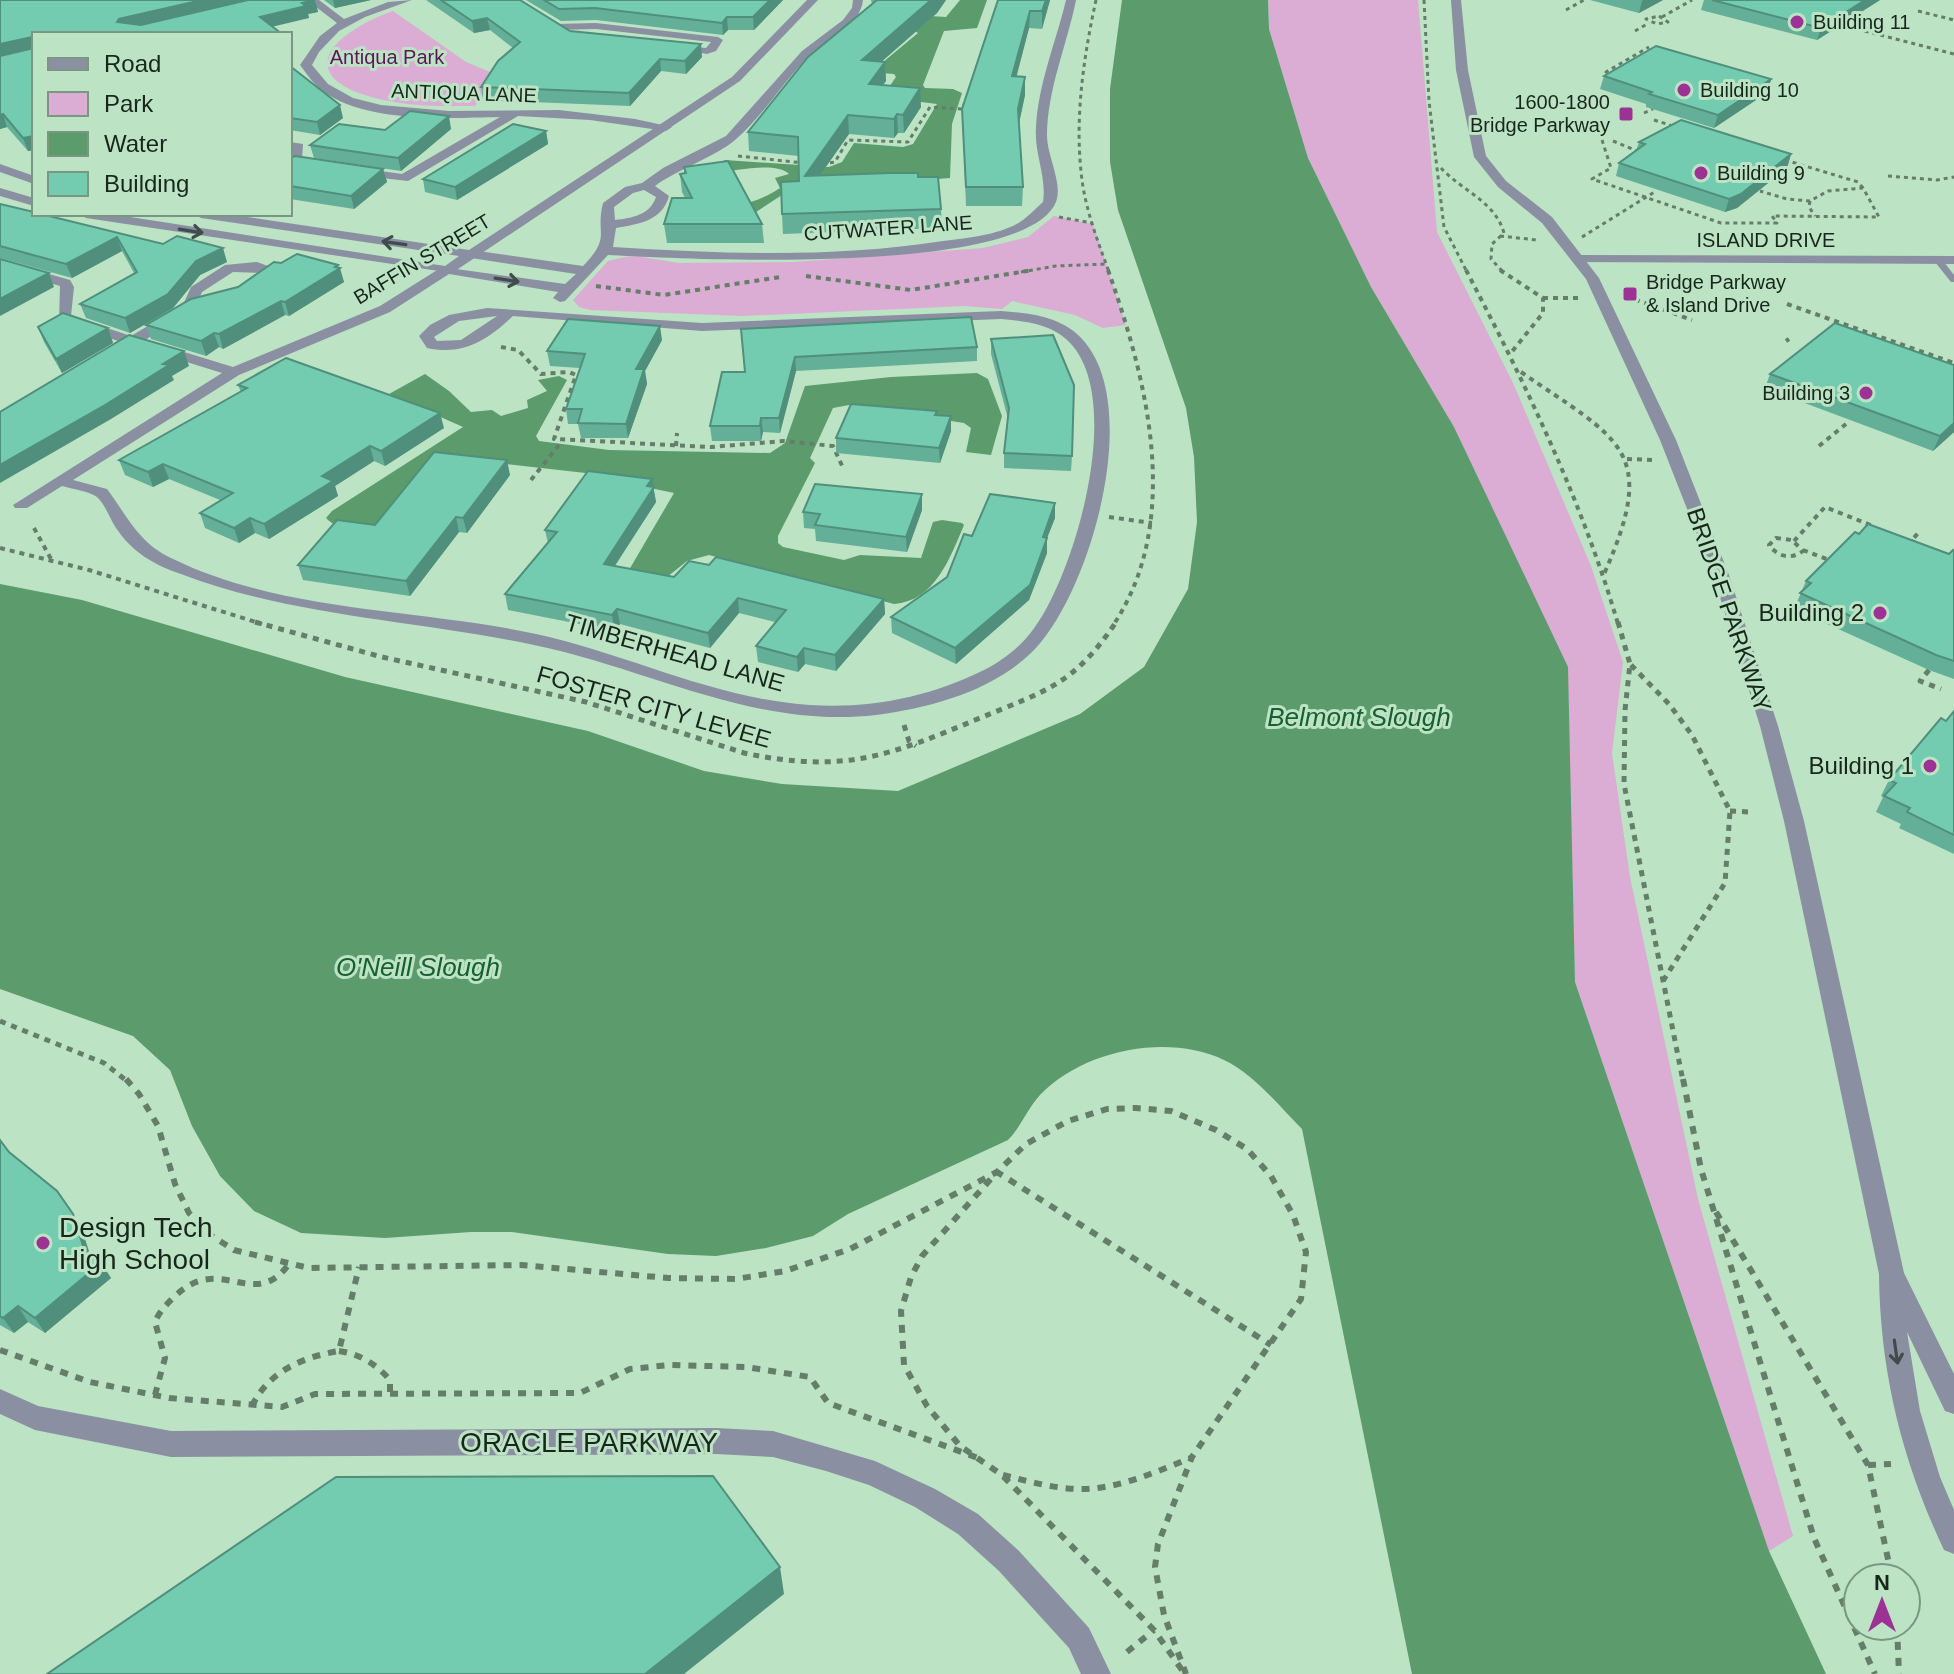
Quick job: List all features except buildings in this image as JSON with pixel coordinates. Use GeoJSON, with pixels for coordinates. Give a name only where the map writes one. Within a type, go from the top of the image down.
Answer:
{"type":"FeatureCollection","features":[{"type":"Feature","properties":{"kind":"street"},"geometry":{"type":"LineString","coordinates":[[312,0],[343,23]]}},
{"type":"Feature","properties":{"kind":"street"},"geometry":{"type":"LineString","coordinates":[[292,68],[306,65],[320,40],[343,23],[365,12],[407,0]]}},
{"type":"Feature","properties":{"kind":"street","name":"BAFFIN STREET"},"geometry":{"type":"LineString","coordinates":[[21,505],[234,372],[385,309],[447,270],[736,79],[813,0]]}},
{"type":"Feature","properties":{"kind":"street"},"geometry":{"type":"LineString","coordinates":[[544,316],[605,251],[610,235],[608,206],[629,190],[646,186],[667,171],[730,139],[806,53],[847,22],[857,8],[858,0]]}},
{"type":"Feature","properties":{"kind":"street"},"geometry":{"type":"LineString","coordinates":[[1042,214],[1052,196],[1041,138],[1043,115],[1071,0]]}},
{"type":"Feature","properties":{"kind":"street","name":"BRIDGE PARKWAY"},"geometry":{"type":"LineString","coordinates":[[1456,0],[1462,70],[1480,157],[1491,173],[1539,213],[1564,239],[1602,298],[1668,440],[1716,561],[1769,726],[1797,836],[1892,1274],[1891,1320],[1901,1390],[1922,1463],[1954,1540]]}},
{"type":"Feature","properties":{"kind":"street"},"geometry":{"type":"LineString","coordinates":[[592,39],[576,38],[551,24],[718,40],[707,51],[670,48]]}},
{"type":"Feature","properties":{"kind":"street","name":"ANTIQUA LANE"},"geometry":{"type":"LineString","coordinates":[[306,65],[319,84],[334,94],[365,105],[424,113],[517,112],[605,117],[666,127]]}},
{"type":"Feature","properties":{"kind":"street"},"geometry":{"type":"LineString","coordinates":[[342,169],[404,178],[517,112]]}},
{"type":"Feature","properties":{"kind":"street"},"geometry":{"type":"LineString","coordinates":[[292,146],[299,147],[292,162],[326,167]]}},
{"type":"Feature","properties":{"kind":"street"},"geometry":{"type":"LineString","coordinates":[[0,168],[32,179]]}},
{"type":"Feature","properties":{"kind":"street"},"geometry":{"type":"LineString","coordinates":[[609,225],[640,219],[657,209],[663,196],[646,186]]}},
{"type":"Feature","properties":{"kind":"street"},"geometry":{"type":"LineString","coordinates":[[0,192],[32,201]]}},
{"type":"Feature","properties":{"kind":"street","name":"CUTWATER LANE"},"geometry":{"type":"LineString","coordinates":[[605,251],[735,258],[964,245],[1012,231],[1042,214]]}},
{"type":"Feature","properties":{"kind":"street"},"geometry":{"type":"LineString","coordinates":[[99,216],[447,270],[572,286]]}},
{"type":"Feature","properties":{"kind":"street"},"geometry":{"type":"LineString","coordinates":[[214,216],[586,271]]}},
{"type":"Feature","properties":{"kind":"street","name":"ISLAND DRIVE"},"geometry":{"type":"LineString","coordinates":[[1578,259],[1954,260]]}},
{"type":"Feature","properties":{"kind":"street"},"geometry":{"type":"LineString","coordinates":[[2,266],[65,283],[64,318],[234,372]]}},
{"type":"Feature","properties":{"kind":"street"},"geometry":{"type":"LineString","coordinates":[[189,307],[196,290],[230,268],[257,266],[271,272],[247,289]]}},
{"type":"Feature","properties":{"kind":"street"},"geometry":{"type":"LineString","coordinates":[[105,358],[189,307],[213,301]]}},
{"type":"Feature","properties":{"kind":"street"},"geometry":{"type":"LineString","coordinates":[[475,341],[510,312]]}},
{"type":"Feature","properties":{"kind":"street","name":"TIMBERHEAD LANE"},"geometry":{"type":"LineString","coordinates":[[60,481],[101,492],[122,528],[147,552],[203,577],[323,607],[536,639],[598,654],[714,694],[785,709],[812,711],[868,710],[930,698],[969,685],[1013,661],[1041,634],[1066,586],[1091,514],[1098,479],[1103,407],[1080,344],[1070,335],[1040,321],[1001,315],[702,327],[510,312],[461,314],[437,324],[426,336],[432,345],[443,347],[475,341]]}},
{"type":"Feature","properties":{"kind":"street","name":"BRIDGE PARKWAY"},"geometry":{"type":"LineString","coordinates":[[1892,1274],[1954,1402]]}},
{"type":"Feature","properties":{"kind":"street","name":"ORACLE PARKWAY"},"geometry":{"type":"LineString","coordinates":[[0,1401],[35,1418],[171,1444],[701,1441],[773,1444],[875,1474],[925,1498],[968,1524],[1009,1561],[1079,1638],[1096,1674]]}},
{"type":"Feature","properties":{"kind":"lane"},"geometry":{"type":"LineString","coordinates":[[1938,260],[1954,280]]}},
{"type":"Feature","properties":{"kind":"path","name":"FOSTER CITY LEVEE"},"geometry":{"type":"LineString","coordinates":[[0,548],[52,560],[352,650],[585,702],[772,759],[855,761],[908,751],[978,718],[1038,696],[1058,684],[1093,649],[1133,591],[1146,557],[1152,523],[1145,411],[1125,320],[1092,223],[1082,178],[1086,65],[1096,0]]}},
{"type":"Feature","properties":{"kind":"path"},"geometry":{"type":"LineString","coordinates":[[1424,0],[1429,101],[1444,227],[1518,370],[1604,575],[1630,664],[1625,710],[1624,784],[1711,1204],[1814,1538],[1875,1674]]}},
{"type":"Feature","properties":{"kind":"path"},"geometry":{"type":"LineString","coordinates":[[1566,10],[1584,0]]}},
{"type":"Feature","properties":{"kind":"path"},"geometry":{"type":"LineString","coordinates":[[1676,0],[1687,3]]}},
{"type":"Feature","properties":{"kind":"path"},"geometry":{"type":"LineString","coordinates":[[1650,22],[1647,17],[1662,17],[1692,0]]}},
{"type":"Feature","properties":{"kind":"path"},"geometry":{"type":"LineString","coordinates":[[1918,11],[1954,20]]}},
{"type":"Feature","properties":{"kind":"path"},"geometry":{"type":"LineString","coordinates":[[1635,31],[1650,22],[1668,22],[1662,17]]}},
{"type":"Feature","properties":{"kind":"path"},"geometry":{"type":"LineString","coordinates":[[1857,29],[1954,54]]}},
{"type":"Feature","properties":{"kind":"path"},"geometry":{"type":"LineString","coordinates":[[1620,76],[1606,72],[1649,47]]}},
{"type":"Feature","properties":{"kind":"path"},"geometry":{"type":"LineString","coordinates":[[705,152],[828,164],[835,162],[848,140],[908,142],[930,107],[962,109],[965,101]]}},
{"type":"Feature","properties":{"kind":"path"},"geometry":{"type":"LineString","coordinates":[[1644,113],[1653,109]]}},
{"type":"Feature","properties":{"kind":"path"},"geometry":{"type":"LineString","coordinates":[[1654,120],[1685,129]]}},
{"type":"Feature","properties":{"kind":"path"},"geometry":{"type":"LineString","coordinates":[[1602,140],[1611,168],[1592,179],[1721,223],[1777,223],[1772,216],[1879,217],[1858,182],[1773,156]]}},
{"type":"Feature","properties":{"kind":"path"},"geometry":{"type":"LineString","coordinates":[[1613,141],[1621,147],[1640,152]]}},
{"type":"Feature","properties":{"kind":"path"},"geometry":{"type":"LineString","coordinates":[[1439,167],[1450,180],[1495,210],[1504,229],[1492,244],[1491,259],[1499,269],[1543,298],[1634,299],[1692,320]]}},
{"type":"Feature","properties":{"kind":"path"},"geometry":{"type":"LineString","coordinates":[[1888,176],[1937,180],[1954,177]]}},
{"type":"Feature","properties":{"kind":"path"},"geometry":{"type":"LineString","coordinates":[[1760,191],[1787,199],[1810,201],[1823,192],[1863,188]]}},
{"type":"Feature","properties":{"kind":"path"},"geometry":{"type":"LineString","coordinates":[[1500,236],[1529,240],[1564,239],[1588,234],[1656,191]]}},
{"type":"Feature","properties":{"kind":"path"},"geometry":{"type":"LineString","coordinates":[[1810,201],[1809,207],[1815,216]]}},
{"type":"Feature","properties":{"kind":"path"},"geometry":{"type":"LineString","coordinates":[[1042,214],[1092,223]]}},
{"type":"Feature","properties":{"kind":"path"},"geometry":{"type":"LineString","coordinates":[[799,276],[911,290],[1056,266],[1106,264]]}},
{"type":"Feature","properties":{"kind":"path"},"geometry":{"type":"LineString","coordinates":[[572,286],[664,295],[791,276]]}},
{"type":"Feature","properties":{"kind":"path"},"geometry":{"type":"LineString","coordinates":[[1510,354],[1543,313],[1543,298]]}},
{"type":"Feature","properties":{"kind":"path"},"geometry":{"type":"LineString","coordinates":[[1787,304],[1954,363]]}},
{"type":"Feature","properties":{"kind":"path"},"geometry":{"type":"LineString","coordinates":[[475,341],[485,349],[508,346],[518,350],[541,374],[569,372],[576,375],[553,436],[561,442],[711,447],[784,441],[833,446],[844,470]]}},
{"type":"Feature","properties":{"kind":"path"},"geometry":{"type":"LineString","coordinates":[[1916,358],[1923,352]]}},
{"type":"Feature","properties":{"kind":"path"},"geometry":{"type":"LineString","coordinates":[[1518,370],[1595,424],[1627,459],[1630,496],[1623,532],[1604,575]]}},
{"type":"Feature","properties":{"kind":"path"},"geometry":{"type":"LineString","coordinates":[[1819,446],[1846,424]]}},
{"type":"Feature","properties":{"kind":"path"},"geometry":{"type":"LineString","coordinates":[[676,446],[677,433]]}},
{"type":"Feature","properties":{"kind":"path"},"geometry":{"type":"LineString","coordinates":[[531,480],[561,442]]}},
{"type":"Feature","properties":{"kind":"path"},"geometry":{"type":"LineString","coordinates":[[1794,541],[1825,507],[1882,530]]}},
{"type":"Feature","properties":{"kind":"path"},"geometry":{"type":"LineString","coordinates":[[1091,514],[1152,523]]}},
{"type":"Feature","properties":{"kind":"path"},"geometry":{"type":"LineString","coordinates":[[34,528],[52,560]]}},
{"type":"Feature","properties":{"kind":"path"},"geometry":{"type":"LineString","coordinates":[[1920,531],[1911,541],[1923,546]]}},
{"type":"Feature","properties":{"kind":"path"},"geometry":{"type":"LineString","coordinates":[[1803,550],[1798,556],[1788,556],[1777,554],[1769,545],[1776,538],[1794,541],[1803,550],[1834,562]]}},
{"type":"Feature","properties":{"kind":"path"},"geometry":{"type":"LineString","coordinates":[[1630,664],[1669,704],[1692,735],[1730,811],[1725,883],[1663,982]]}},
{"type":"Feature","properties":{"kind":"path"},"geometry":{"type":"LineString","coordinates":[[1929,670],[1920,681],[1941,689]]}},
{"type":"Feature","properties":{"kind":"path"},"geometry":{"type":"LineString","coordinates":[[1730,811],[1750,812]]}},
{"type":"Feature","properties":{"kind":"path"},"geometry":{"type":"LineString","coordinates":[[0,1021],[76,1050],[123,1076],[139,1094],[158,1126],[175,1184],[189,1213],[212,1236],[234,1250],[309,1268],[521,1265],[668,1278],[736,1279],[785,1271],[850,1249],[997,1172]]}},
{"type":"Feature","properties":{"kind":"path"},"geometry":{"type":"LineString","coordinates":[[1107,1109],[1171,1111],[1216,1130],[1247,1149],[1271,1176],[1293,1215],[1306,1252],[1301,1299],[1192,1457],[1166,1519],[1155,1567],[1164,1615],[1185,1674],[1154,1630],[1002,1475],[960,1446],[927,1406],[904,1365],[901,1311],[911,1277],[922,1256],[1026,1144],[1068,1121],[1107,1109]]}},
{"type":"Feature","properties":{"kind":"path"},"geometry":{"type":"LineString","coordinates":[[997,1172],[1271,1345]]}},
{"type":"Feature","properties":{"kind":"path"},"geometry":{"type":"LineString","coordinates":[[1711,1204],[1868,1465],[1889,1562]]}},
{"type":"Feature","properties":{"kind":"path"},"geometry":{"type":"LineString","coordinates":[[155,1395],[165,1358],[155,1322],[159,1312],[184,1288],[208,1277],[262,1286],[279,1279],[289,1264]]}},
{"type":"Feature","properties":{"kind":"path"},"geometry":{"type":"LineString","coordinates":[[339,1351],[359,1267]]}},
{"type":"Feature","properties":{"kind":"path"},"geometry":{"type":"LineString","coordinates":[[0,1350],[90,1382],[155,1395],[252,1406],[292,1405],[315,1394],[580,1393],[589,1392],[628,1369],[665,1366],[780,1370],[810,1377],[828,1403],[896,1426],[935,1445],[978,1458]]}},
{"type":"Feature","properties":{"kind":"path"},"geometry":{"type":"LineString","coordinates":[[252,1406],[260,1390],[280,1373],[305,1359],[339,1351],[361,1357],[378,1368],[390,1380],[390,1394]]}},
{"type":"Feature","properties":{"kind":"path"},"geometry":{"type":"LineString","coordinates":[[1002,1475],[1068,1489],[1091,1489],[1126,1482],[1192,1457]]}},
{"type":"Feature","properties":{"kind":"path"},"geometry":{"type":"LineString","coordinates":[[1868,1465],[1891,1464]]}},
{"type":"Feature","properties":{"kind":"path"},"geometry":{"type":"LineString","coordinates":[[1127,1652],[1154,1630]]}},
{"type":"Feature","properties":{"kind":"path"},"geometry":{"type":"LineString","coordinates":[[1898,1642],[1899,1674]]}},
{"type":"Feature","properties":{"kind":"green space"},"geometry":{"type":"Polygon","coordinates":[[[1268,0],[1418,0],[1437,232],[1513,383],[1591,566],[1623,662],[1612,753],[1630,877],[1698,1199],[1793,1536],[1769,1551],[1575,982],[1567,668],[1454,427],[1371,287],[1308,158],[1269,29],[1268,0]]]}},
{"type":"Feature","properties":{"kind":"green space","name":"Antiqua Park"},"geometry":{"type":"Polygon","coordinates":[[[393,11],[466,62],[497,75],[475,106],[395,102],[364,95],[343,85],[331,74],[328,62],[333,49],[366,23],[393,11]]]}},
{"type":"Feature","properties":{"kind":"green space"},"geometry":{"type":"Polygon","coordinates":[[[1054,216],[1093,224],[1126,325],[1103,328],[1075,315],[1012,301],[1002,309],[964,306],[743,316],[590,310],[579,307],[573,300],[608,261],[625,257],[679,263],[794,262],[983,248],[1028,237],[1054,216]]]}},
{"type":"Feature","properties":{"kind":"water"},"geometry":{"type":"Polygon","coordinates":[[[960,0],[987,0],[977,28],[944,31],[923,85],[925,88],[953,89],[962,93],[952,124],[950,178],[788,191],[756,212],[716,214],[773,192],[780,188],[775,178],[789,174],[765,167],[716,173],[720,163],[725,160],[829,167],[842,162],[854,143],[903,147],[913,144],[937,104],[889,98],[885,93],[896,77],[894,74],[816,68],[882,63],[918,33],[880,13],[946,17],[960,0]]]}},
{"type":"Feature","properties":{"kind":"water"},"geometry":{"type":"Polygon","coordinates":[[[1122,0],[1268,0],[1269,29],[1308,158],[1371,287],[1454,427],[1568,667],[1575,982],[1769,1551],[1826,1674],[1412,1674],[1302,1129],[1256,1082],[1224,1060],[1202,1052],[1153,1047],[1102,1057],[1058,1079],[1040,1095],[1008,1140],[848,1214],[813,1236],[766,1248],[716,1256],[668,1254],[512,1232],[385,1238],[301,1233],[254,1211],[220,1176],[192,1126],[170,1070],[133,1036],[0,989],[0,584],[82,600],[345,677],[588,731],[704,771],[782,784],[898,791],[1080,714],[1144,667],[1188,589],[1197,522],[1194,457],[1186,408],[1118,210],[1110,162],[1110,89],[1122,0]]]}},
{"type":"Feature","properties":{"kind":"water"},"geometry":{"type":"Polygon","coordinates":[[[977,373],[988,379],[1002,416],[991,455],[966,452],[971,428],[964,423],[849,405],[833,408],[810,458],[815,463],[778,536],[778,543],[783,547],[844,560],[860,555],[921,558],[933,522],[962,523],[959,538],[939,576],[920,595],[908,601],[894,604],[709,555],[687,561],[667,577],[629,570],[674,493],[636,485],[630,478],[444,457],[375,525],[349,529],[337,526],[326,518],[332,511],[463,427],[389,394],[425,374],[471,412],[492,410],[501,416],[528,408],[527,400],[547,391],[538,380],[559,376],[567,380],[536,436],[539,441],[609,450],[770,453],[785,443],[805,386],[891,377],[977,373]]]}},
{"type":"Feature","properties":{"kind":"place","name":"Building 11"},"geometry":{"type":"Point","coordinates":[1797,22]}},
{"type":"Feature","properties":{"kind":"place","name":"Building 10"},"geometry":{"type":"Point","coordinates":[1684,90]}},
{"type":"Feature","properties":{"kind":"place","name":"1600-1800 Bridge Parkway"},"geometry":{"type":"Point","coordinates":[1626,114]}},
{"type":"Feature","properties":{"kind":"place","name":"Building 9"},"geometry":{"type":"Point","coordinates":[1701,173]}},
{"type":"Feature","properties":{"kind":"place","name":"Bridge Parkway & Island Drive"},"geometry":{"type":"Point","coordinates":[1630,294]}},
{"type":"Feature","properties":{"kind":"place","name":"Building 3"},"geometry":{"type":"Point","coordinates":[1866,393]}},
{"type":"Feature","properties":{"kind":"place","name":"Building 2"},"geometry":{"type":"Point","coordinates":[1880,613]}},
{"type":"Feature","properties":{"kind":"place","name":"Building 1"},"geometry":{"type":"Point","coordinates":[1930,766]}},
{"type":"Feature","properties":{"kind":"place","name":"Design Tech High School"},"geometry":{"type":"Point","coordinates":[43,1243]}},
{"type":"Feature","properties":{"kind":"water label","name":"Belmont Slough"},"geometry":{"type":"Point","coordinates":[1359,717]}},
{"type":"Feature","properties":{"kind":"water label","name":"O'Neill Slough"},"geometry":{"type":"Point","coordinates":[418,967]}}]}
